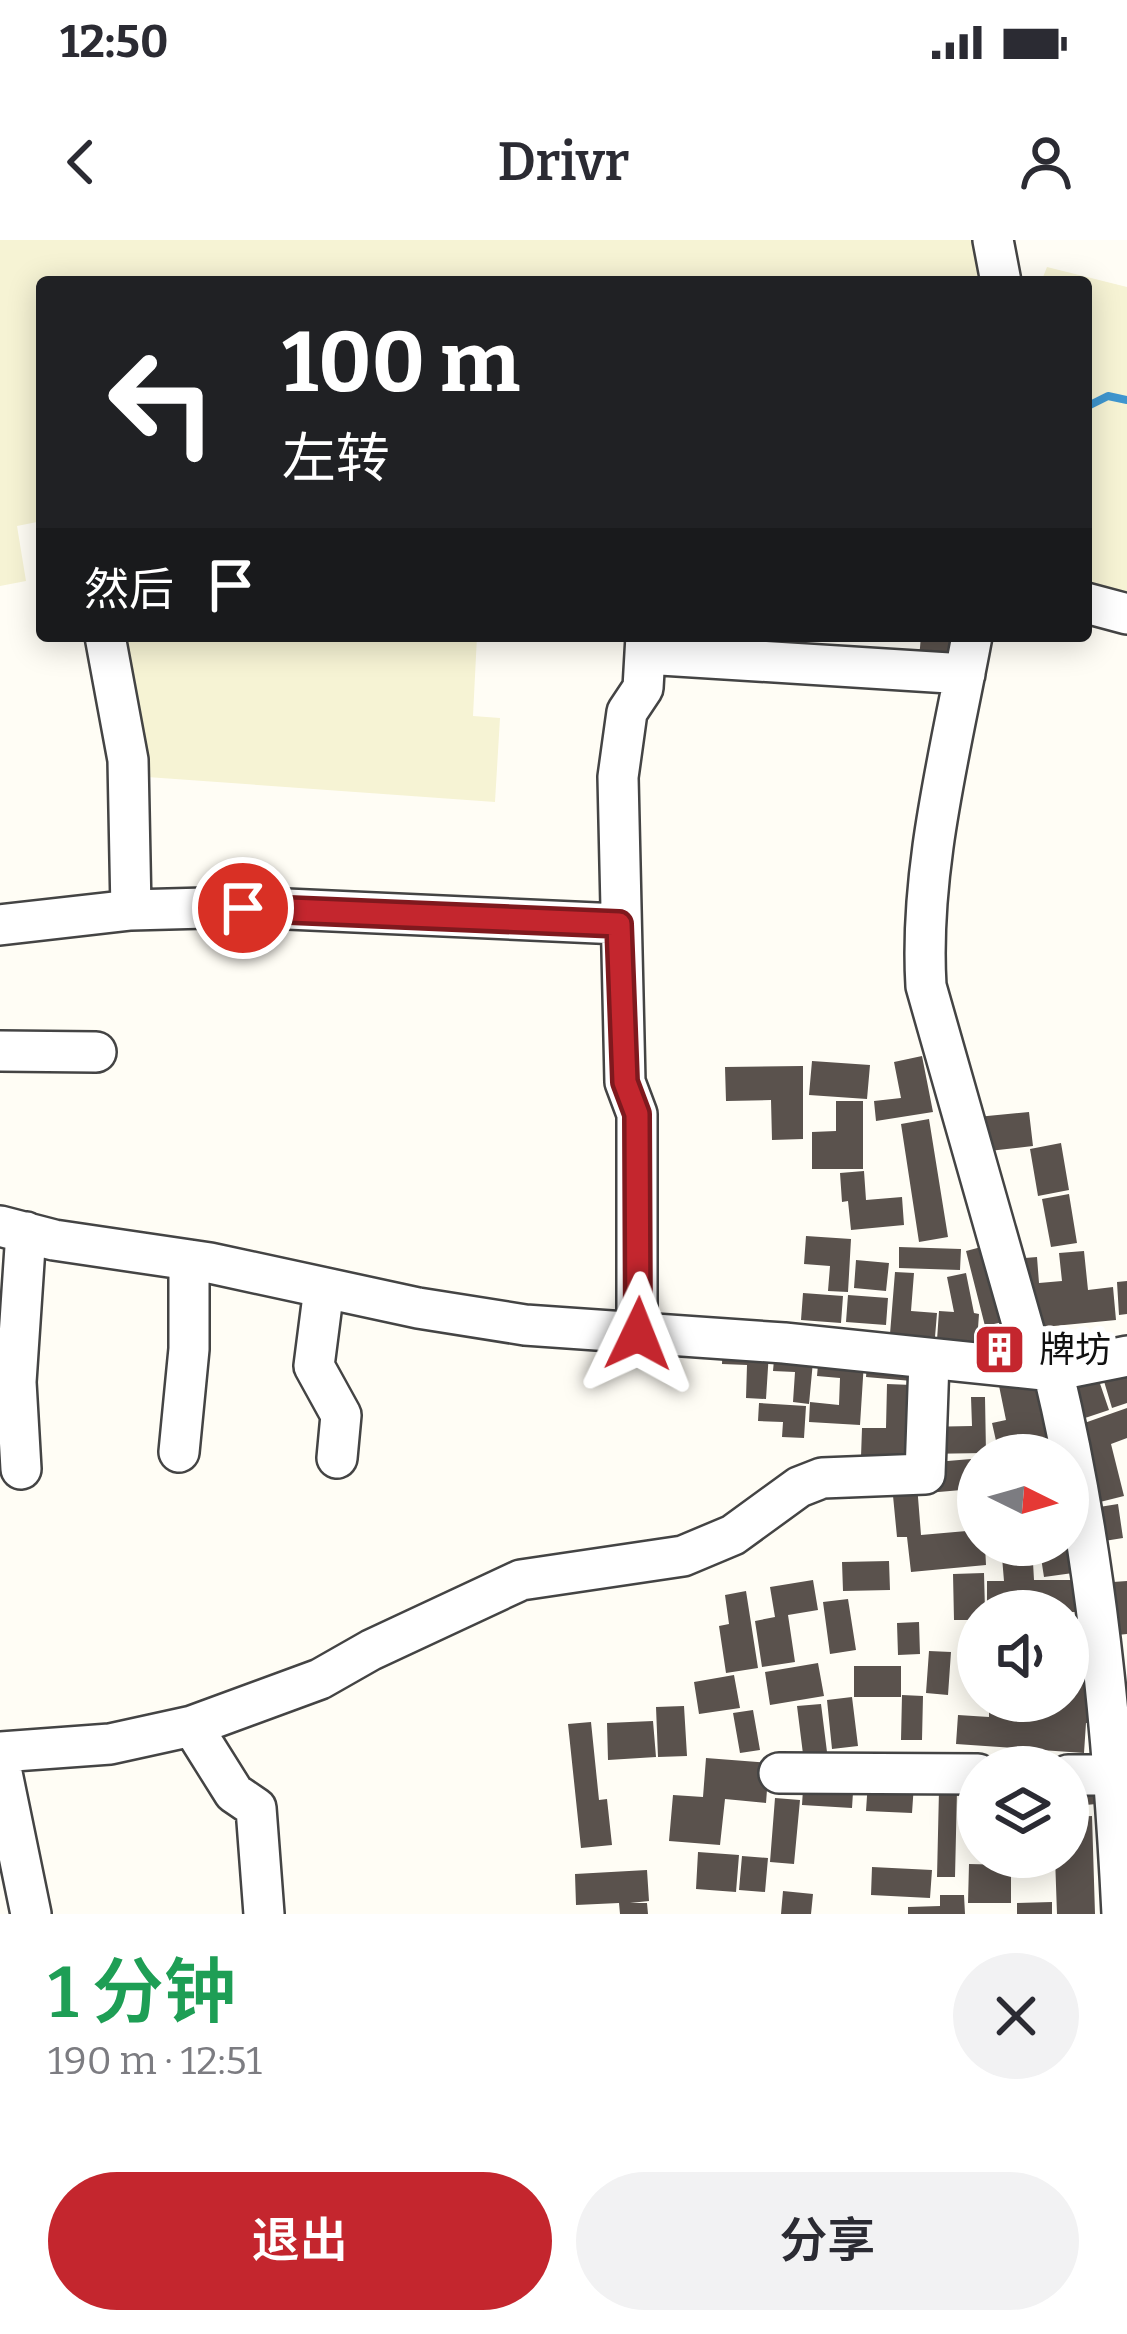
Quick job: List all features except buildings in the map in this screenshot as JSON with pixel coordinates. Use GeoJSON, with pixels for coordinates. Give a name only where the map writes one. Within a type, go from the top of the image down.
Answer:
{"type":"FeatureCollection","features":[{"type":"Feature","properties":{"kind":"street"},"geometry":{"type":"LineString","coordinates":[[993,240],[1000,276]]}},
{"type":"Feature","properties":{"kind":"street"},"geometry":{"type":"LineString","coordinates":[[1092,605],[1127,614]]}},
{"type":"Feature","properties":{"kind":"street"},"geometry":{"type":"LineString","coordinates":[[106,642],[128,760],[131,910]]}},
{"type":"Feature","properties":{"kind":"street"},"geometry":{"type":"LineString","coordinates":[[638,1334],[637,1114],[625,1082],[619,924],[621,742],[627,712],[643,688],[646,645],[969,655],[938,825],[924,946],[926,986],[1044,1370],[1084,1528],[1116,1775],[1124,1868],[1122,1914]]}},
{"type":"Feature","properties":{"kind":"street"},"geometry":{"type":"LineString","coordinates":[[0,925],[131,910],[283,908],[619,924]]}},
{"type":"Feature","properties":{"kind":"street"},"geometry":{"type":"LineString","coordinates":[[0,1051],[96,1052]]}},
{"type":"Feature","properties":{"kind":"street"},"geometry":{"type":"LineString","coordinates":[[21,1469],[13,1229],[471,1318],[1044,1370],[1127,1356]]}},
{"type":"Feature","properties":{"kind":"street"},"geometry":{"type":"LineString","coordinates":[[178,1452],[189,1349],[189,1260]]}},
{"type":"Feature","properties":{"kind":"street"},"geometry":{"type":"LineString","coordinates":[[324,1288],[314,1366],[341,1415],[337,1457]]}},
{"type":"Feature","properties":{"kind":"street"},"geometry":{"type":"LineString","coordinates":[[0,1752],[110,1744],[192,1726],[320,1679],[521,1580],[683,1556],[734,1535],[799,1487],[822,1478],[925,1474],[929,1361]]}},
{"type":"Feature","properties":{"kind":"street"},"geometry":{"type":"LineString","coordinates":[[192,1726],[235,1792],[256,1808],[265,1914]]}},
{"type":"Feature","properties":{"kind":"street"},"geometry":{"type":"LineString","coordinates":[[0,1763],[31,1914]]}},
{"type":"Feature","properties":{"kind":"street"},"geometry":{"type":"LineString","coordinates":[[779,1773],[957,1774]]}},
{"type":"Feature","properties":{"kind":"street"},"geometry":{"type":"LineString","coordinates":[[1089,1775],[1116,1775]]}},
{"type":"Feature","properties":{"kind":"shaded area"},"geometry":{"type":"Polygon","coordinates":[[[0,240],[974,240],[983,276],[36,276],[36,522],[17,526],[26,581],[0,586],[0,240]]]}},
{"type":"Feature","properties":{"kind":"shaded area"},"geometry":{"type":"Polygon","coordinates":[[[1047,267],[1083,276],[1043,276],[1047,267]]]}},
{"type":"Feature","properties":{"kind":"shaded area"},"geometry":{"type":"Polygon","coordinates":[[[1092,278],[1127,287],[1127,594],[1092,589],[1092,278]]]}},
{"type":"Feature","properties":{"kind":"shaded area"},"geometry":{"type":"Polygon","coordinates":[[[126,642],[477,642],[473,716],[500,718],[495,802],[147,777],[126,642]]]}},
{"type":"Feature","properties":{"kind":"waterway"},"geometry":{"type":"LineString","coordinates":[[1092,404],[1108,396],[1127,400]]}},
{"type":"Feature","properties":{"kind":"place","name":"牌坊"},"geometry":{"type":"Point","coordinates":[1000,1350]}},
{"type":"Feature","properties":{"kind":"route"},"geometry":{"type":"LineString","coordinates":[[243,908],[619,924],[625,1082],[637,1114],[638,1334]]}}]}
